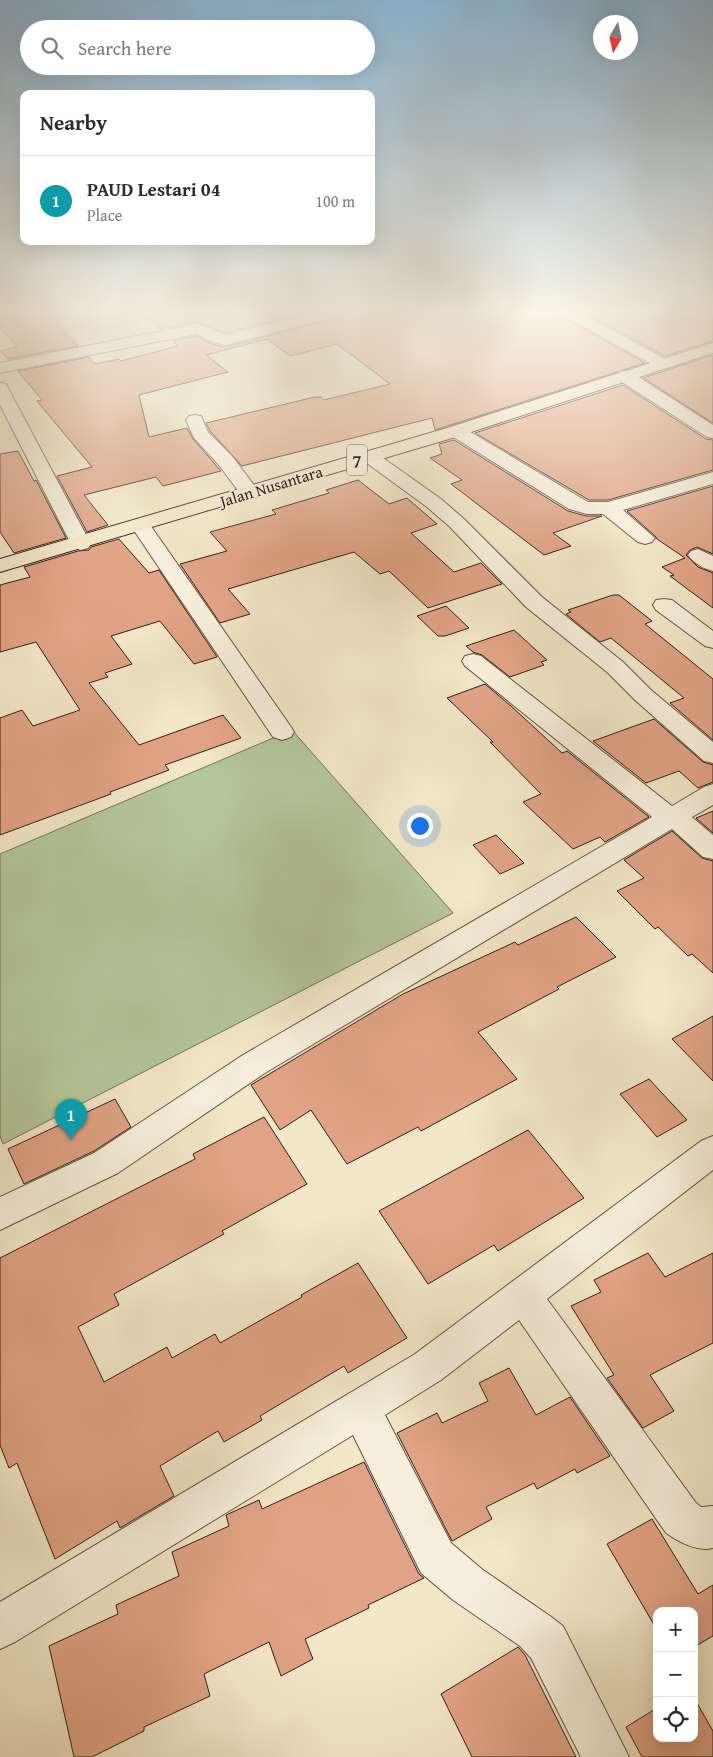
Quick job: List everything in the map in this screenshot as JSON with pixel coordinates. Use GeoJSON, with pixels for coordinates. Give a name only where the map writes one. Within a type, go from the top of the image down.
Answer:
{"type":"FeatureCollection","features":[{"type":"Feature","properties":{"kind":"highway","name":"Jalan Nusantara"},"geometry":{"type":"LineString","coordinates":[[0,566],[81,544],[370,457],[573,393]]}},
{"type":"Feature","properties":{"kind":"street"},"geometry":{"type":"LineString","coordinates":[[3,393],[81,544]]}},
{"type":"Feature","properties":{"kind":"street"},"geometry":{"type":"LineString","coordinates":[[651,393],[713,433]]}},
{"type":"Feature","properties":{"kind":"street"},"geometry":{"type":"LineString","coordinates":[[195,420],[200,434],[225,460],[250,493]]}},
{"type":"Feature","properties":{"kind":"street"},"geometry":{"type":"LineString","coordinates":[[456,431],[576,505],[587,508],[608,508],[685,488],[713,478]]}},
{"type":"Feature","properties":{"kind":"street"},"geometry":{"type":"LineString","coordinates":[[370,457],[449,516],[534,602],[615,667],[643,695],[713,754]]}},
{"type":"Feature","properties":{"kind":"street"},"geometry":{"type":"LineString","coordinates":[[608,508],[645,538]]}},
{"type":"Feature","properties":{"kind":"street"},"geometry":{"type":"LineString","coordinates":[[140,526],[282,732]]}},
{"type":"Feature","properties":{"kind":"street"},"geometry":{"type":"LineString","coordinates":[[664,604],[713,641]]}},
{"type":"Feature","properties":{"kind":"street"},"geometry":{"type":"LineString","coordinates":[[473,661],[713,850]]}},
{"type":"Feature","properties":{"kind":"street"},"geometry":{"type":"LineString","coordinates":[[0,1214],[106,1163],[254,1064],[713,793]]}},
{"type":"Feature","properties":{"kind":"street"},"geometry":{"type":"LineString","coordinates":[[0,1627],[428,1367],[713,1151]]}},
{"type":"Feature","properties":{"kind":"street"},"geometry":{"type":"LineString","coordinates":[[523,1294],[681,1518],[691,1526],[701,1529],[713,1527]]}},
{"type":"Feature","properties":{"kind":"street"},"geometry":{"type":"LineString","coordinates":[[360,1408],[436,1558],[468,1585],[536,1631],[547,1642],[606,1757]]}},
{"type":"Feature","properties":{"kind":"green space"},"geometry":{"type":"Polygon","coordinates":[[[292,730],[453,913],[3,1144],[0,1136],[0,854],[292,730]]]}},
{"type":"Feature","properties":{"kind":"building"},"geometry":{"type":"Polygon","coordinates":[[[36,393],[147,393],[139,395],[149,437],[187,428],[193,439],[221,471],[163,486],[156,477],[84,495],[108,525],[87,532],[57,476],[92,467],[37,401],[42,400],[36,393]]]}},
{"type":"Feature","properties":{"kind":"building"},"geometry":{"type":"Polygon","coordinates":[[[353,393],[551,393],[435,430],[432,418],[242,466],[210,431],[206,423],[315,397],[321,397],[324,400],[353,393]]]}},
{"type":"Feature","properties":{"kind":"building"},"geometry":{"type":"Polygon","coordinates":[[[598,393],[635,393],[706,439],[713,440],[713,470],[608,500],[589,500],[475,433],[598,393]]]}},
{"type":"Feature","properties":{"kind":"building"},"geometry":{"type":"Polygon","coordinates":[[[666,393],[713,393],[713,423],[666,393]]]}},
{"type":"Feature","properties":{"kind":"building"},"geometry":{"type":"Polygon","coordinates":[[[454,440],[568,511],[586,516],[602,516],[553,533],[571,546],[544,555],[451,484],[462,480],[430,458],[442,454],[439,444],[454,440]]]}},
{"type":"Feature","properties":{"kind":"building"},"geometry":{"type":"Polygon","coordinates":[[[18,451],[34,481],[36,480],[66,538],[14,553],[0,532],[0,454],[18,451]]]}},
{"type":"Feature","properties":{"kind":"building"},"geometry":{"type":"Polygon","coordinates":[[[358,480],[389,504],[407,498],[437,524],[411,533],[454,572],[481,563],[502,584],[428,608],[389,571],[380,574],[354,552],[228,589],[250,614],[220,623],[180,564],[227,551],[210,532],[276,514],[272,510],[329,493],[326,490],[358,480]]]}},
{"type":"Feature","properties":{"kind":"building"},"geometry":{"type":"Polygon","coordinates":[[[713,486],[713,554],[697,547],[690,550],[686,555],[698,567],[713,573],[713,608],[670,576],[674,575],[662,567],[685,558],[657,539],[627,511],[713,486]]]}},
{"type":"Feature","properties":{"kind":"building"},"geometry":{"type":"Polygon","coordinates":[[[119,539],[149,573],[159,570],[217,657],[194,664],[160,621],[111,636],[132,664],[105,673],[108,677],[89,683],[139,745],[223,715],[241,738],[165,765],[169,770],[110,792],[111,794],[0,835],[0,718],[22,710],[33,726],[80,710],[36,642],[0,652],[0,585],[30,577],[24,567],[78,551],[89,550],[91,547],[119,539]]]}},
{"type":"Feature","properties":{"kind":"building"},"geometry":{"type":"Polygon","coordinates":[[[613,595],[619,595],[652,621],[645,624],[713,679],[713,740],[670,703],[684,698],[611,638],[600,642],[566,614],[571,612],[568,610],[613,595]]]}},
{"type":"Feature","properties":{"kind":"building"},"geometry":{"type":"Polygon","coordinates":[[[446,606],[469,628],[445,636],[438,636],[417,616],[446,606]]]}},
{"type":"Feature","properties":{"kind":"building"},"geometry":{"type":"Polygon","coordinates":[[[514,630],[547,660],[541,662],[544,665],[510,677],[482,655],[473,652],[466,646],[514,630]]]}},
{"type":"Feature","properties":{"kind":"building"},"geometry":{"type":"Polygon","coordinates":[[[485,684],[562,753],[567,751],[649,817],[605,842],[600,837],[573,849],[523,802],[541,794],[490,742],[493,742],[447,698],[485,684]]]}},
{"type":"Feature","properties":{"kind":"building"},"geometry":{"type":"Polygon","coordinates":[[[654,719],[703,762],[713,765],[713,782],[698,788],[679,771],[646,783],[593,741],[654,719]]]}},
{"type":"Feature","properties":{"kind":"building"},"geometry":{"type":"Polygon","coordinates":[[[713,811],[713,833],[696,818],[713,811]]]}},
{"type":"Feature","properties":{"kind":"building"},"geometry":{"type":"Polygon","coordinates":[[[672,831],[702,858],[713,861],[713,973],[692,954],[688,956],[658,927],[655,929],[617,891],[644,878],[624,860],[672,831]]]}},
{"type":"Feature","properties":{"kind":"building"},"geometry":{"type":"Polygon","coordinates":[[[496,835],[524,863],[500,874],[473,845],[496,835]]]}},
{"type":"Feature","properties":{"kind":"building"},"geometry":{"type":"Polygon","coordinates":[[[576,917],[616,957],[557,987],[559,989],[478,1032],[517,1079],[421,1131],[418,1127],[347,1164],[311,1110],[280,1130],[251,1085],[403,994],[515,942],[518,945],[576,917]]]}},
{"type":"Feature","properties":{"kind":"building"},"geometry":{"type":"Polygon","coordinates":[[[713,1016],[713,1081],[672,1039],[713,1016]]]}},
{"type":"Feature","properties":{"kind":"building"},"geometry":{"type":"Polygon","coordinates":[[[649,1079],[687,1120],[657,1137],[620,1094],[649,1079]]]}},
{"type":"Feature","properties":{"kind":"building"},"geometry":{"type":"Polygon","coordinates":[[[115,1099],[131,1127],[94,1151],[24,1184],[8,1149],[115,1099]]]}},
{"type":"Feature","properties":{"kind":"building"},"geometry":{"type":"Polygon","coordinates":[[[264,1117],[307,1184],[222,1231],[224,1234],[114,1294],[119,1305],[78,1327],[104,1382],[167,1347],[172,1358],[215,1334],[220,1343],[358,1263],[407,1338],[348,1373],[344,1366],[260,1416],[262,1420],[224,1442],[218,1431],[160,1466],[174,1496],[120,1528],[117,1521],[55,1559],[17,1463],[9,1468],[0,1445],[0,1258],[195,1159],[193,1154],[264,1117]]]}},
{"type":"Feature","properties":{"kind":"building"},"geometry":{"type":"Polygon","coordinates":[[[528,1130],[584,1198],[498,1251],[494,1245],[428,1284],[379,1211],[528,1130]]]}},
{"type":"Feature","properties":{"kind":"building"},"geometry":{"type":"Polygon","coordinates":[[[648,1253],[665,1277],[713,1253],[713,1343],[650,1375],[674,1411],[643,1428],[607,1378],[614,1375],[571,1306],[601,1292],[594,1280],[648,1253]]]}},
{"type":"Feature","properties":{"kind":"building"},"geometry":{"type":"Polygon","coordinates":[[[509,1368],[536,1415],[570,1397],[610,1456],[577,1473],[575,1469],[537,1489],[534,1483],[486,1507],[492,1519],[452,1541],[397,1433],[437,1413],[442,1423],[488,1401],[479,1383],[509,1368]]]}},
{"type":"Feature","properties":{"kind":"building"},"geometry":{"type":"Polygon","coordinates":[[[364,1462],[419,1574],[424,1578],[368,1605],[369,1608],[305,1639],[313,1659],[281,1676],[269,1642],[204,1674],[210,1696],[144,1727],[144,1731],[92,1757],[74,1757],[49,1646],[118,1614],[116,1605],[179,1576],[172,1552],[229,1526],[226,1515],[259,1500],[262,1509],[364,1462]]]}},
{"type":"Feature","properties":{"kind":"building"},"geometry":{"type":"Polygon","coordinates":[[[652,1519],[698,1594],[713,1585],[713,1636],[698,1645],[698,1607],[653,1607],[653,1623],[607,1544],[652,1519]]]}},
{"type":"Feature","properties":{"kind":"building"},"geometry":{"type":"Polygon","coordinates":[[[518,1647],[525,1655],[576,1757],[472,1757],[441,1694],[518,1647]]]}},
{"type":"Feature","properties":{"kind":"building"},"geometry":{"type":"Polygon","coordinates":[[[698,1705],[713,1731],[713,1757],[642,1757],[626,1727],[653,1710],[653,1742],[698,1742],[698,1705]]]}},
{"type":"Feature","properties":{"kind":"place","name":"PAUD Lestari 04"},"geometry":{"type":"Point","coordinates":[71,1140]}}]}
